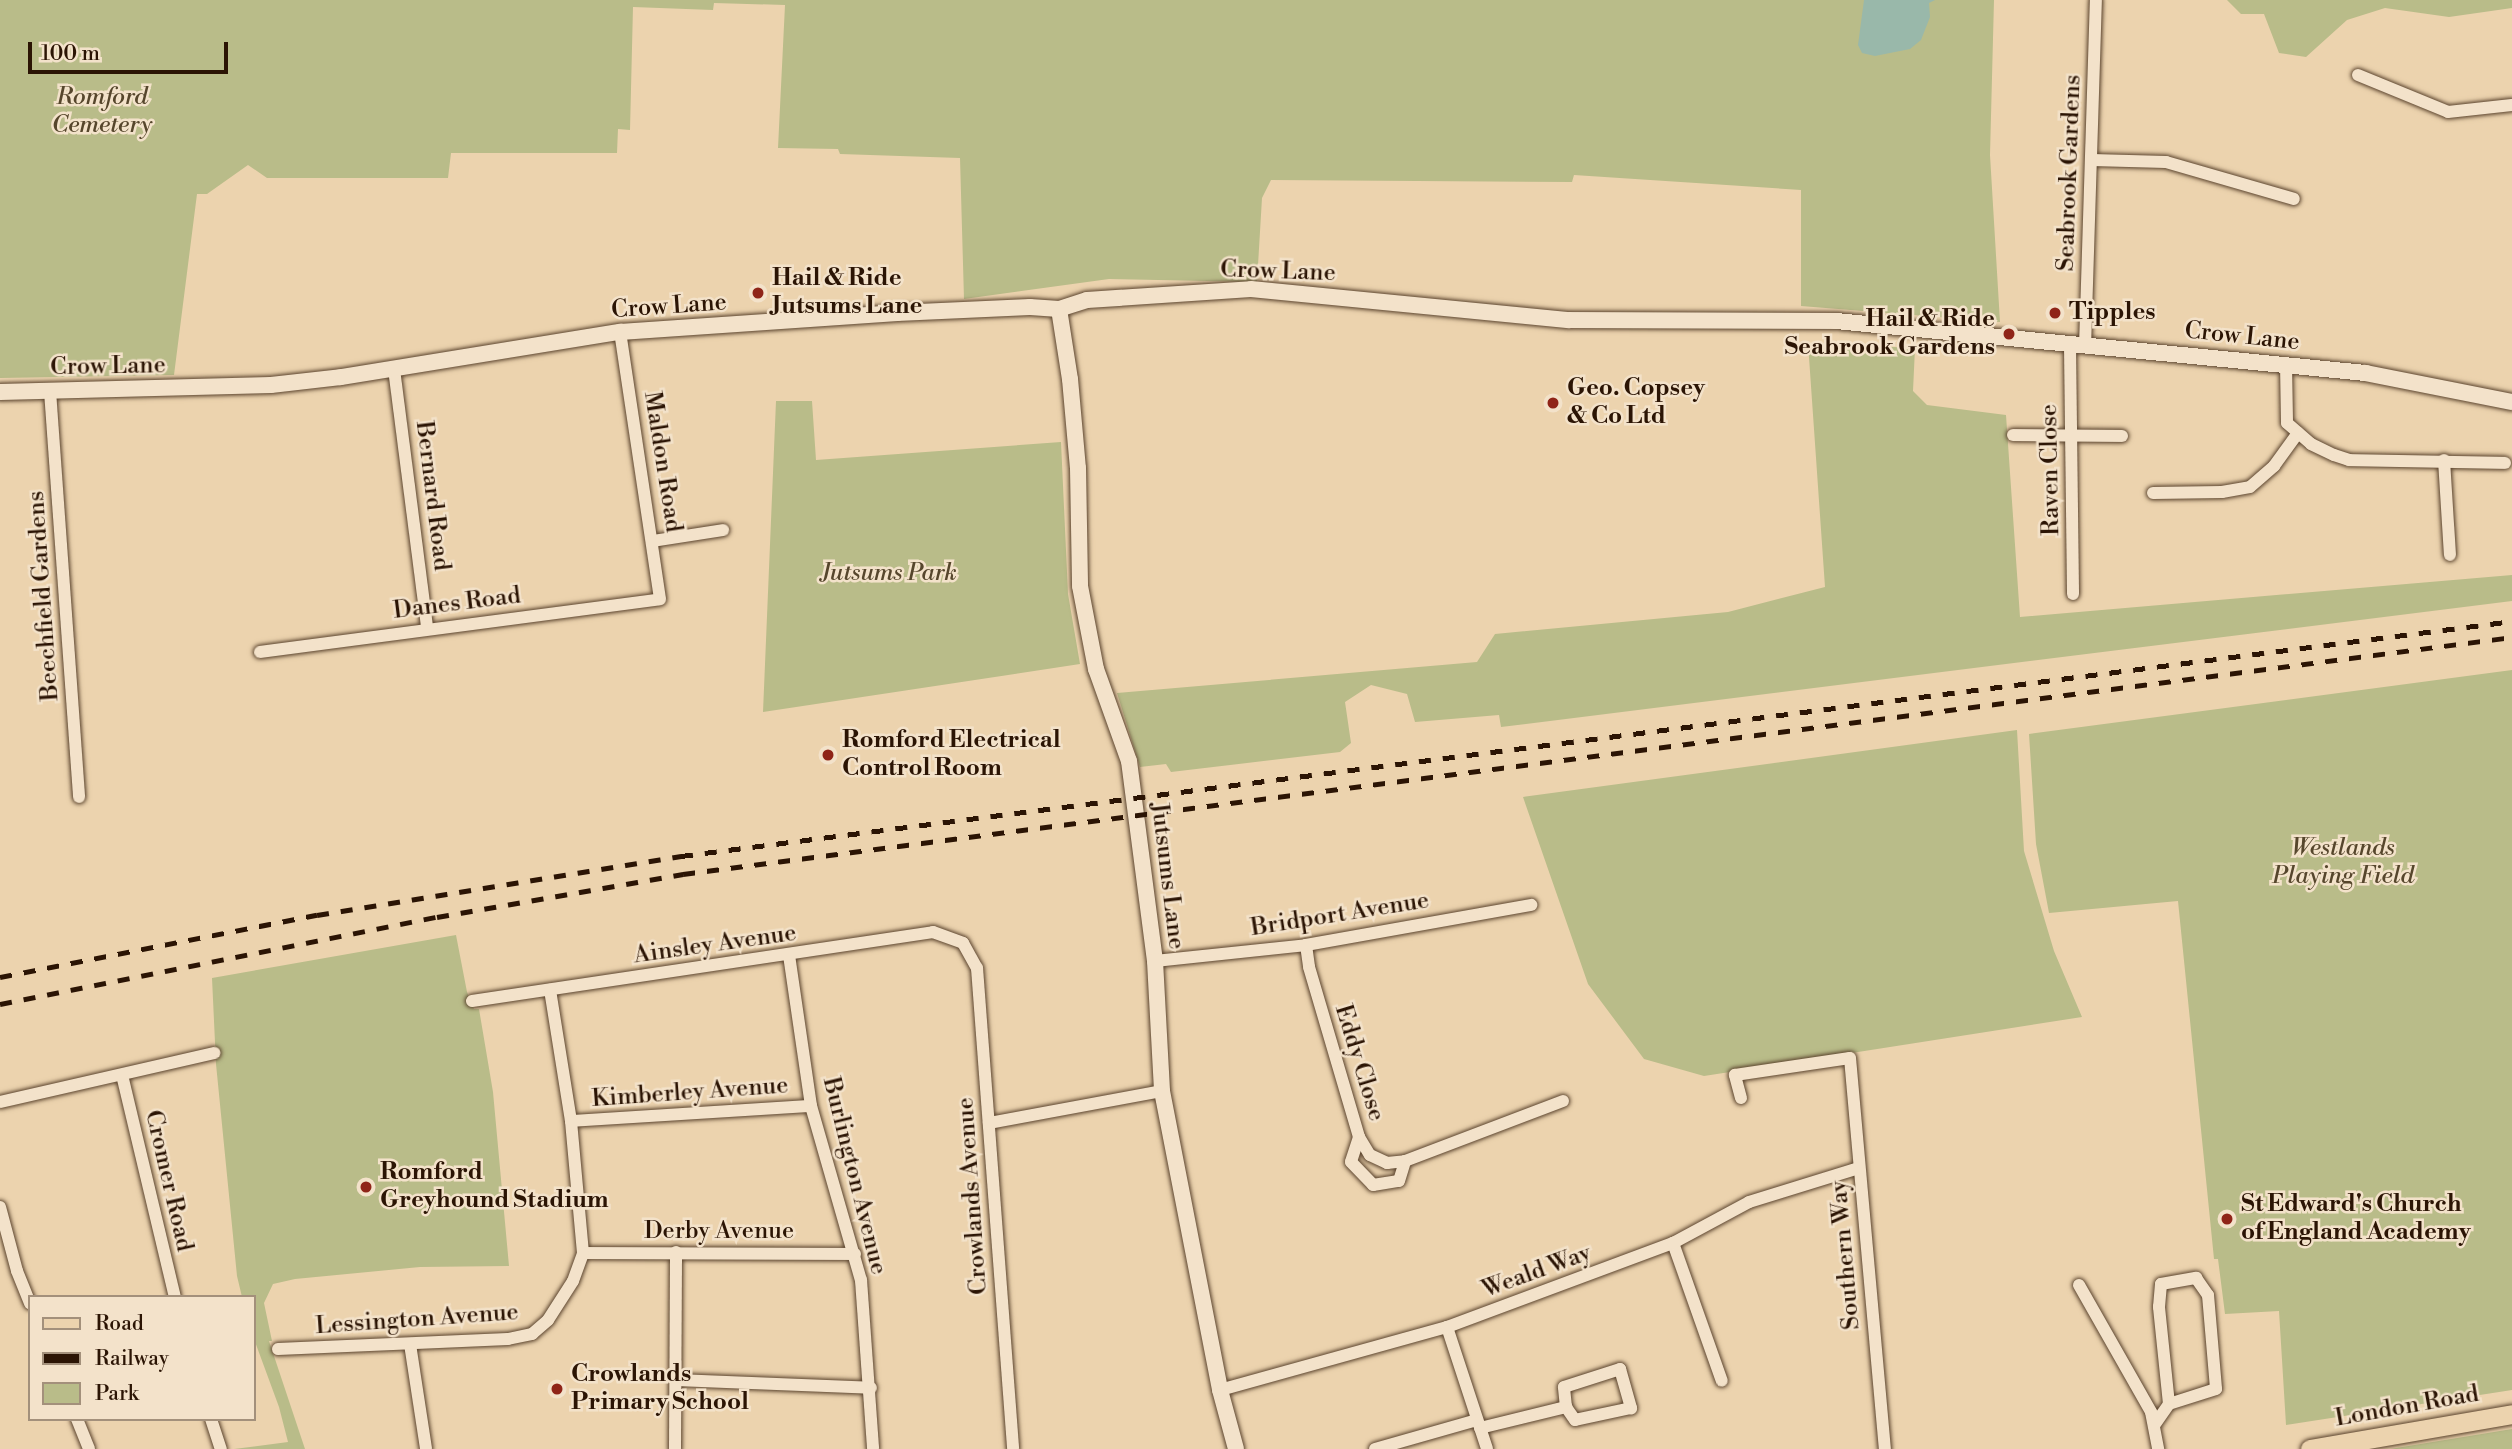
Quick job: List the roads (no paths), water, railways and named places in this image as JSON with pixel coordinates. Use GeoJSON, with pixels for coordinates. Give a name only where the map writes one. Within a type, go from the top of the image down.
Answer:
{"type":"FeatureCollection","features":[{"type":"Feature","properties":{"kind":"main road","name":"London Road"},"geometry":{"type":"LineString","coordinates":[[2311,1449],[2512,1414]]}},
{"type":"Feature","properties":{"kind":"street","name":"Seabrook Gardens"},"geometry":{"type":"LineString","coordinates":[[2078,346],[2092,160],[2096,0]]}},
{"type":"Feature","properties":{"kind":"street"},"geometry":{"type":"LineString","coordinates":[[2358,75],[2448,112],[2512,105]]}},
{"type":"Feature","properties":{"kind":"street"},"geometry":{"type":"LineString","coordinates":[[2092,160],[2166,162],[2294,199]]}},
{"type":"Feature","properties":{"kind":"street","name":"Crow Lane"},"geometry":{"type":"LineString","coordinates":[[0,392],[271,385],[394,369],[620,332],[910,312],[1030,307],[1059,309],[1087,300],[1251,289],[1569,320],[1836,321],[2078,346],[2192,353],[2365,373],[2512,402]]}},
{"type":"Feature","properties":{"kind":"street","name":"Jutsums Lane"},"geometry":{"type":"LineString","coordinates":[[1059,309],[1070,379],[1078,468],[1080,586],[1096,669],[1129,761],[1155,961],[1162,1091],[1220,1390],[1236,1449]]}},
{"type":"Feature","properties":{"kind":"street","name":"Maldon Road"},"geometry":{"type":"LineString","coordinates":[[620,332],[660,599]]}},
{"type":"Feature","properties":{"kind":"street","name":"Raven Close"},"geometry":{"type":"LineString","coordinates":[[2073,594],[2072,437],[2078,346]]}},
{"type":"Feature","properties":{"kind":"street"},"geometry":{"type":"LineString","coordinates":[[2286,364],[2287,423],[2311,444],[2349,460],[2505,463]]}},
{"type":"Feature","properties":{"kind":"street","name":"Bernard Road"},"geometry":{"type":"LineString","coordinates":[[394,369],[427,628]]}},
{"type":"Feature","properties":{"kind":"street","name":"Beechfield Gardens"},"geometry":{"type":"LineString","coordinates":[[50,391],[79,797]]}},
{"type":"Feature","properties":{"kind":"street"},"geometry":{"type":"LineString","coordinates":[[2153,493],[2222,492],[2250,487],[2274,466],[2298,433]]}},
{"type":"Feature","properties":{"kind":"street"},"geometry":{"type":"LineString","coordinates":[[2012,435],[2122,436]]}},
{"type":"Feature","properties":{"kind":"street"},"geometry":{"type":"LineString","coordinates":[[2444,460],[2450,555]]}},
{"type":"Feature","properties":{"kind":"street"},"geometry":{"type":"LineString","coordinates":[[653,541],[723,530]]}},
{"type":"Feature","properties":{"kind":"street","name":"Danes Road"},"geometry":{"type":"LineString","coordinates":[[260,652],[660,599]]}},
{"type":"Feature","properties":{"kind":"street","name":"Bridport Avenue"},"geometry":{"type":"LineString","coordinates":[[1155,961],[1306,945],[1531,905]]}},
{"type":"Feature","properties":{"kind":"street","name":"Ainsley Avenue"},"geometry":{"type":"LineString","coordinates":[[472,1001],[789,956],[933,932],[963,943]]}},
{"type":"Feature","properties":{"kind":"street","name":"Crowlands Avenue"},"geometry":{"type":"LineString","coordinates":[[963,943],[977,968],[1013,1449]]}},
{"type":"Feature","properties":{"kind":"street","name":"Eddy Close"},"geometry":{"type":"LineString","coordinates":[[1306,945],[1309,967],[1359,1137],[1370,1155],[1387,1163],[1405,1161],[1563,1101]]}},
{"type":"Feature","properties":{"kind":"street","name":"Burlington Avenue"},"geometry":{"type":"LineString","coordinates":[[789,956],[811,1106],[855,1254],[860,1280],[871,1388],[873,1449]]}},
{"type":"Feature","properties":{"kind":"street","name":"Lessington Avenue"},"geometry":{"type":"LineString","coordinates":[[278,1349],[508,1339],[531,1334],[548,1320],[568,1289],[583,1253],[571,1121],[550,990]]}},
{"type":"Feature","properties":{"kind":"street"},"geometry":{"type":"LineString","coordinates":[[0,1102],[214,1053]]}},
{"type":"Feature","properties":{"kind":"street","name":"Southern Way"},"geometry":{"type":"LineString","coordinates":[[1741,1098],[1735,1075],[1850,1058],[1885,1449]]}},
{"type":"Feature","properties":{"kind":"street","name":"Cromer Road"},"geometry":{"type":"LineString","coordinates":[[122,1075],[175,1295]]}},
{"type":"Feature","properties":{"kind":"street"},"geometry":{"type":"LineString","coordinates":[[989,1124],[1162,1091]]}},
{"type":"Feature","properties":{"kind":"street","name":"Kimberley Avenue"},"geometry":{"type":"LineString","coordinates":[[571,1121],[811,1106]]}},
{"type":"Feature","properties":{"kind":"street"},"geometry":{"type":"LineString","coordinates":[[1359,1137],[1351,1162],[1373,1185],[1399,1181],[1405,1161]]}},
{"type":"Feature","properties":{"kind":"street","name":"Weald Way"},"geometry":{"type":"LineString","coordinates":[[1220,1390],[1447,1327],[1674,1243],[1749,1202],[1859,1168]]}},
{"type":"Feature","properties":{"kind":"street"},"geometry":{"type":"LineString","coordinates":[[0,1207],[17,1272],[28,1299]]}},
{"type":"Feature","properties":{"kind":"street"},"geometry":{"type":"LineString","coordinates":[[1674,1243],[1722,1381]]}},
{"type":"Feature","properties":{"kind":"street"},"geometry":{"type":"LineString","coordinates":[[675,1449],[676,1252]]}},
{"type":"Feature","properties":{"kind":"street","name":"Derby Avenue"},"geometry":{"type":"LineString","coordinates":[[583,1253],[855,1254]]}},
{"type":"Feature","properties":{"kind":"street"},"geometry":{"type":"LineString","coordinates":[[2155,1424],[2169,1404],[2216,1389],[2208,1295],[2196,1278],[2161,1284],[2160,1307],[2169,1404]]}},
{"type":"Feature","properties":{"kind":"street"},"geometry":{"type":"LineString","coordinates":[[2079,1285],[2155,1424],[2158,1449]]}},
{"type":"Feature","properties":{"kind":"street"},"geometry":{"type":"LineString","coordinates":[[1447,1327],[1487,1449]]}},
{"type":"Feature","properties":{"kind":"street"},"geometry":{"type":"LineString","coordinates":[[410,1344],[426,1449]]}},
{"type":"Feature","properties":{"kind":"street"},"geometry":{"type":"LineString","coordinates":[[1620,1369],[1631,1408],[1575,1420],[1566,1407],[1564,1387],[1620,1369]]}},
{"type":"Feature","properties":{"kind":"street"},"geometry":{"type":"LineString","coordinates":[[676,1380],[871,1388]]}},
{"type":"Feature","properties":{"kind":"street"},"geometry":{"type":"LineString","coordinates":[[1375,1449],[1566,1407]]}},
{"type":"Feature","properties":{"kind":"street"},"geometry":{"type":"LineString","coordinates":[[78,1421],[89,1449]]}},
{"type":"Feature","properties":{"kind":"street"},"geometry":{"type":"LineString","coordinates":[[212,1421],[221,1449]]}},
{"type":"Feature","properties":{"kind":"railway"},"geometry":{"type":"LineString","coordinates":[[0,977],[317,915],[681,856],[2512,621]]}},
{"type":"Feature","properties":{"kind":"railway"},"geometry":{"type":"LineString","coordinates":[[0,1004],[437,917],[683,874],[2512,637]]}},
{"type":"Feature","properties":{"kind":"place","name":"Hail & Ride Jutsums Lane"},"geometry":{"type":"Point","coordinates":[758,293]}},
{"type":"Feature","properties":{"kind":"place","name":"Tipples"},"geometry":{"type":"Point","coordinates":[2055,313]}},
{"type":"Feature","properties":{"kind":"place","name":"Hail & Ride Seabrook Gardens"},"geometry":{"type":"Point","coordinates":[2009,334]}},
{"type":"Feature","properties":{"kind":"place","name":"Geo. Copsey & Co Ltd"},"geometry":{"type":"Point","coordinates":[1553,403]}},
{"type":"Feature","properties":{"kind":"place","name":"Romford Electrical Control Room"},"geometry":{"type":"Point","coordinates":[828,755]}},
{"type":"Feature","properties":{"kind":"place","name":"Romford Greyhound Stadium"},"geometry":{"type":"Point","coordinates":[366,1187]}},
{"type":"Feature","properties":{"kind":"place","name":"St Edward's Church of England Academy"},"geometry":{"type":"Point","coordinates":[2227,1219]}},
{"type":"Feature","properties":{"kind":"place","name":"Crowlands Primary School"},"geometry":{"type":"Point","coordinates":[557,1389]}},
{"type":"Feature","properties":{"kind":"park label","name":"Romford Cemetery"},"geometry":{"type":"Point","coordinates":[102,112]}},
{"type":"Feature","properties":{"kind":"park label","name":"Jutsums Park"},"geometry":{"type":"Point","coordinates":[889,574]}},
{"type":"Feature","properties":{"kind":"park label","name":"Westlands Playing Field"},"geometry":{"type":"Point","coordinates":[2343,863]}}]}
